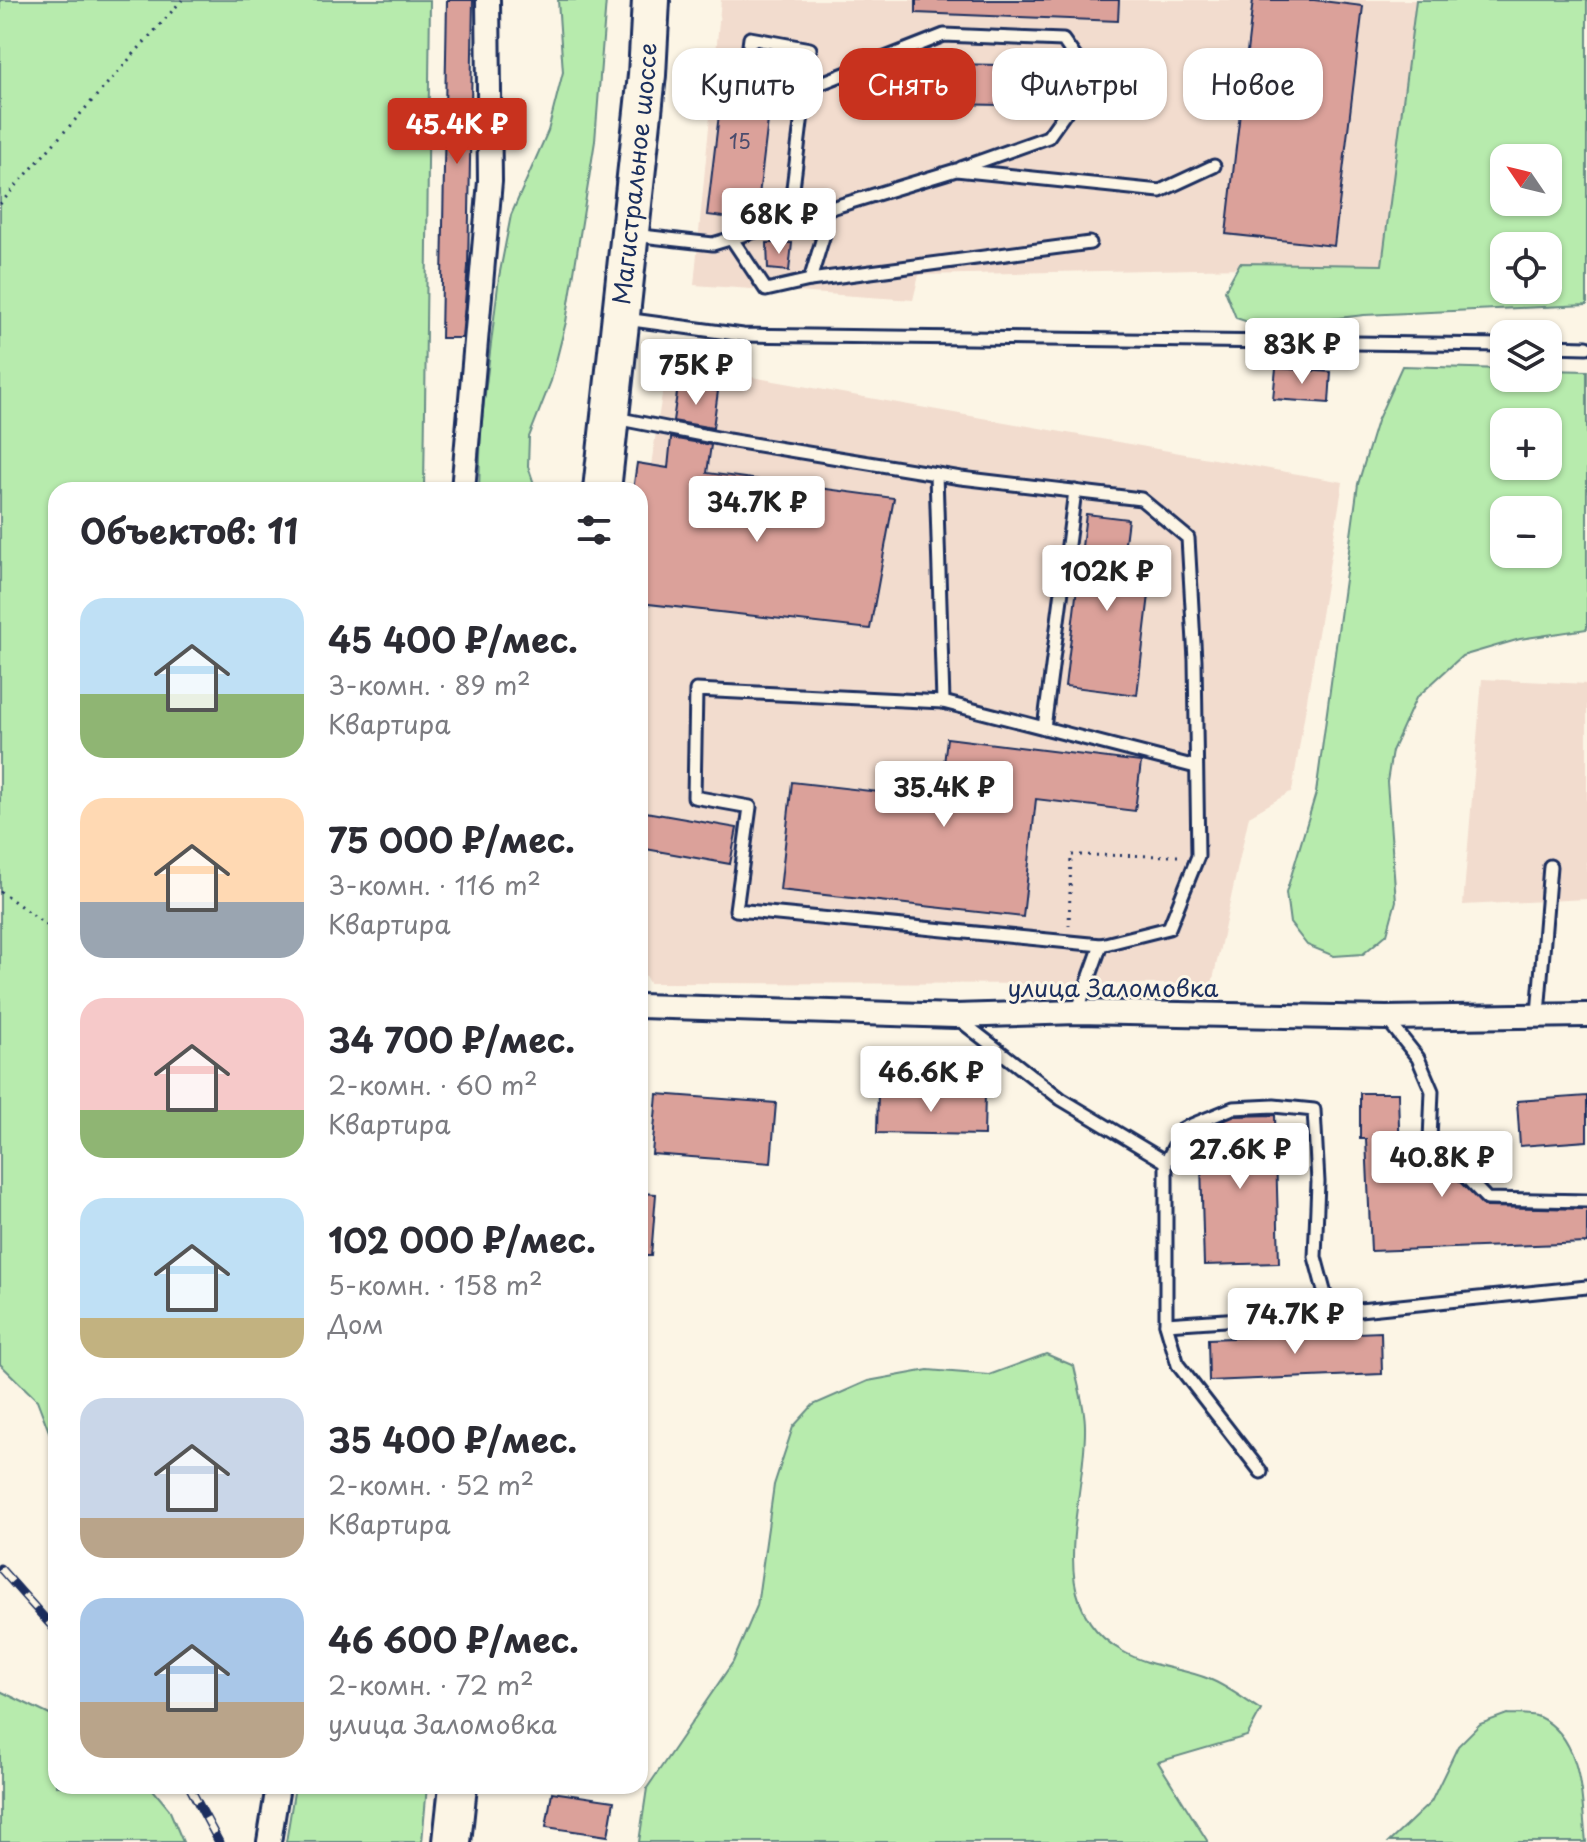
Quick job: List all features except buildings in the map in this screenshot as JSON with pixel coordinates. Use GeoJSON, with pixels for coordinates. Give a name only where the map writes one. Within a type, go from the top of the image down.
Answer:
{"type":"FeatureCollection","features":[{"type":"Feature","properties":{"kind":"main road","name":"Магистральное шоссе"},"geometry":{"type":"LineString","coordinates":[[603,482],[647,75],[651,0]]}},
{"type":"Feature","properties":{"kind":"main road"},"geometry":{"type":"LineString","coordinates":[[452,1842],[457,1794]]}},
{"type":"Feature","properties":{"kind":"street"},"geometry":{"type":"LineString","coordinates":[[464,482],[490,181],[488,0]]}},
{"type":"Feature","properties":{"kind":"street","name":"улица Заломовка"},"geometry":{"type":"LineString","coordinates":[[648,1006],[955,1016],[1077,1012],[1386,1018],[1587,1015]]}},
{"type":"Feature","properties":{"kind":"street"},"geometry":{"type":"LineString","coordinates":[[269,1842],[277,1794]]}},
{"type":"Feature","properties":{"kind":"lane"},"geometry":{"type":"LineString","coordinates":[[629,235],[713,244],[956,170],[1048,137],[1090,78],[1063,40],[944,35],[823,82]]}},
{"type":"Feature","properties":{"kind":"lane"},"geometry":{"type":"LineString","coordinates":[[749,48],[750,38],[805,48]]}},
{"type":"Feature","properties":{"kind":"lane"},"geometry":{"type":"LineString","coordinates":[[789,221],[802,120]]}},
{"type":"Feature","properties":{"kind":"lane"},"geometry":{"type":"LineString","coordinates":[[956,170],[1160,191],[1214,166]]}},
{"type":"Feature","properties":{"kind":"lane"},"geometry":{"type":"LineString","coordinates":[[789,221],[824,234],[810,280]]}},
{"type":"Feature","properties":{"kind":"lane"},"geometry":{"type":"LineString","coordinates":[[732,239],[766,290],[810,280],[1090,243]]}},
{"type":"Feature","properties":{"kind":"lane"},"geometry":{"type":"LineString","coordinates":[[620,318],[743,335],[1490,345]]}},
{"type":"Feature","properties":{"kind":"lane"},"geometry":{"type":"LineString","coordinates":[[1562,346],[1587,347]]}},
{"type":"Feature","properties":{"kind":"lane"},"geometry":{"type":"LineString","coordinates":[[610,417],[936,474],[1141,499],[1188,538],[1195,660],[1198,856],[1169,928],[1101,945],[736,910],[750,807],[694,797],[696,690],[943,702],[1196,767]]}},
{"type":"Feature","properties":{"kind":"lane"},"geometry":{"type":"LineString","coordinates":[[936,474],[943,702]]}},
{"type":"Feature","properties":{"kind":"lane"},"geometry":{"type":"LineString","coordinates":[[1044,728],[1075,491]]}},
{"type":"Feature","properties":{"kind":"lane"},"geometry":{"type":"LineString","coordinates":[[1538,1014],[1550,866]]}},
{"type":"Feature","properties":{"kind":"lane"},"geometry":{"type":"LineString","coordinates":[[1077,1012],[1101,945]]}},
{"type":"Feature","properties":{"kind":"lane"},"geometry":{"type":"LineString","coordinates":[[955,1016],[1061,1099],[1166,1162]]}},
{"type":"Feature","properties":{"kind":"lane"},"geometry":{"type":"LineString","coordinates":[[1386,1018],[1418,1058],[1432,1091],[1430,1140],[1487,1199],[1587,1201]]}},
{"type":"Feature","properties":{"kind":"lane"},"geometry":{"type":"LineString","coordinates":[[1261,1472],[1178,1365],[1166,1324],[1166,1162],[1184,1128],[1233,1108],[1274,1106],[1314,1110],[1318,1182],[1315,1257],[1330,1313]]}},
{"type":"Feature","properties":{"kind":"lane"},"geometry":{"type":"LineString","coordinates":[[1166,1324],[1330,1313],[1587,1287]]}},
{"type":"Feature","properties":{"kind":"path"},"geometry":{"type":"LineString","coordinates":[[0,204],[182,0]]}},
{"type":"Feature","properties":{"kind":"path"},"geometry":{"type":"LineString","coordinates":[[1069,942],[1071,855],[1198,856]]}},
{"type":"Feature","properties":{"kind":"path"},"geometry":{"type":"LineString","coordinates":[[0,891],[48,926]]}},
{"type":"Feature","properties":{"kind":"shaded area"},"geometry":{"type":"Polygon","coordinates":[[[721,0],[1416,0],[1382,265],[919,275],[913,300],[694,285],[710,120],[823,120],[823,48],[716,48],[721,0]]]}},
{"type":"Feature","properties":{"kind":"shaded area"},"geometry":{"type":"Polygon","coordinates":[[[667,362],[1343,482],[1292,791],[1249,816],[1212,984],[649,983],[648,484],[667,362]]]}},
{"type":"Feature","properties":{"kind":"shaded area"},"geometry":{"type":"Polygon","coordinates":[[[1482,679],[1587,684],[1587,899],[1463,905],[1482,679]]]}},
{"type":"Feature","properties":{"kind":"green space"},"geometry":{"type":"Polygon","coordinates":[[[0,0],[430,0],[424,482],[48,482],[48,1429],[37,1400],[0,1364],[0,0]]]}},
{"type":"Feature","properties":{"kind":"green space"},"geometry":{"type":"Polygon","coordinates":[[[558,0],[606,0],[595,141],[566,322],[551,381],[529,437],[528,466],[533,482],[479,482],[481,427],[499,277],[511,215],[548,131],[563,72],[558,0]]]}},
{"type":"Feature","properties":{"kind":"green space"},"geometry":{"type":"Polygon","coordinates":[[[1416,0],[1587,0],[1587,305],[1364,315],[1263,327],[1236,318],[1225,290],[1240,263],[1382,265],[1416,0]]]}},
{"type":"Feature","properties":{"kind":"green space"},"geometry":{"type":"Polygon","coordinates":[[[1402,366],[1490,369],[1490,392],[1562,392],[1562,370],[1587,371],[1587,629],[1520,639],[1462,656],[1416,698],[1392,751],[1387,782],[1396,901],[1387,934],[1363,954],[1334,956],[1307,945],[1290,923],[1286,893],[1316,793],[1358,484],[1377,421],[1402,366]]]}},
{"type":"Feature","properties":{"kind":"green space"},"geometry":{"type":"Polygon","coordinates":[[[1046,1354],[1074,1366],[1085,1426],[1073,1549],[1074,1579],[1081,1607],[1097,1631],[1133,1657],[1209,1679],[1261,1710],[1247,1736],[1158,1762],[1208,1842],[639,1842],[648,1787],[733,1662],[757,1606],[774,1485],[793,1427],[813,1405],[868,1381],[928,1370],[989,1375],[1046,1354]]]}},
{"type":"Feature","properties":{"kind":"green space"},"geometry":{"type":"Polygon","coordinates":[[[0,1691],[48,1714],[48,1794],[157,1794],[169,1809],[183,1842],[0,1842],[0,1691]]]}},
{"type":"Feature","properties":{"kind":"green space"},"geometry":{"type":"Polygon","coordinates":[[[1507,1714],[1539,1717],[1565,1739],[1578,1772],[1586,1842],[1389,1842],[1431,1802],[1458,1746],[1480,1724],[1507,1714]]]}},
{"type":"Feature","properties":{"kind":"green space"},"geometry":{"type":"Polygon","coordinates":[[[294,1794],[426,1794],[422,1842],[286,1842],[294,1794]]]}},
{"type":"Feature","properties":{"kind":"railway"},"geometry":{"type":"LineString","coordinates":[[0,1568],[48,1622]]}},
{"type":"Feature","properties":{"kind":"railway"},"geometry":{"type":"LineString","coordinates":[[193,1794],[219,1842]]}}]}
